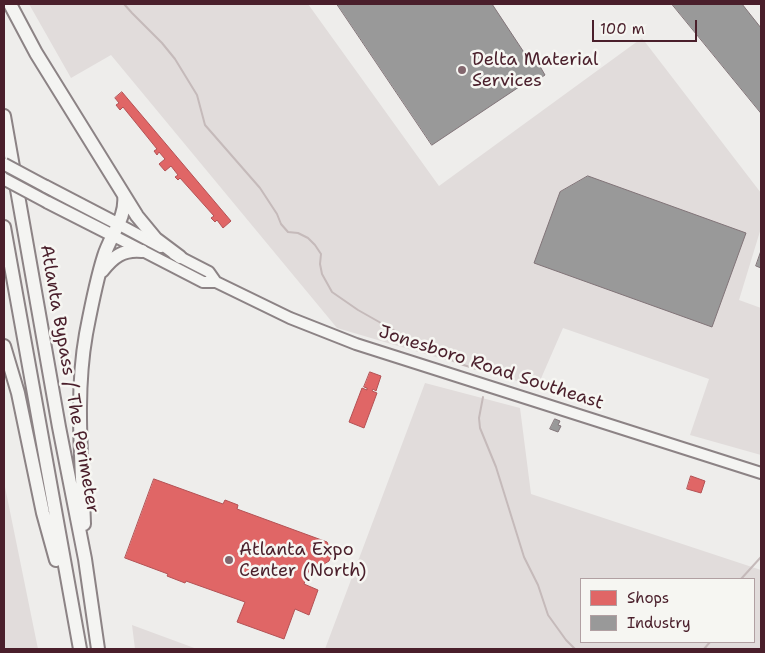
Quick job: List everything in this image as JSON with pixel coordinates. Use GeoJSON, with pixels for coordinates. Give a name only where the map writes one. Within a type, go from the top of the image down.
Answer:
{"type":"FeatureCollection","features":[{"type":"Feature","properties":{"kind":"highway"},"geometry":{"type":"LineString","coordinates":[[10,4],[36,53],[124,196],[150,233],[180,257]]}},
{"type":"Feature","properties":{"kind":"highway","name":"Atlanta Bypass / The Perimeter"},"geometry":{"type":"LineString","coordinates":[[4,116],[58,427],[85,558],[98,649]]}},
{"type":"Feature","properties":{"kind":"highway"},"geometry":{"type":"LineString","coordinates":[[85,558],[81,416],[82,371],[90,311],[104,255],[125,207],[124,196]]}},
{"type":"Feature","properties":{"kind":"highway","name":"Atlanta Bypass / The Perimeter"},"geometry":{"type":"LineString","coordinates":[[4,227],[80,649]]}},
{"type":"Feature","properties":{"kind":"highway"},"geometry":{"type":"LineString","coordinates":[[100,273],[120,253],[134,250],[142,251]]}},
{"type":"Feature","properties":{"kind":"highway"},"geometry":{"type":"LineString","coordinates":[[4,346],[18,393],[43,512],[74,618]]}},
{"type":"Feature","properties":{"kind":"main road","name":"Jonesboro Road Southeast"},"geometry":{"type":"LineString","coordinates":[[4,164],[45,186],[115,229],[142,251],[203,282],[216,282],[290,318],[356,344],[761,473]]}},
{"type":"Feature","properties":{"kind":"main road","name":"Jonesboro Road Southeast"},"geometry":{"type":"LineString","coordinates":[[4,179],[47,202],[180,257],[209,272],[216,282]]}},
{"type":"Feature","properties":{"kind":"shaded area"},"geometry":{"type":"Polygon","coordinates":[[[29,4],[308,4],[439,186],[642,38],[761,193],[761,228],[739,300],[761,308],[761,455],[690,435],[709,379],[563,328],[536,390],[517,381],[337,328],[111,55],[71,78],[29,4]]]}},
{"type":"Feature","properties":{"kind":"shaded area"},"geometry":{"type":"Polygon","coordinates":[[[425,383],[520,408],[531,494],[761,570],[761,649],[325,649],[425,383]]]}},
{"type":"Feature","properties":{"kind":"shaded area"},"geometry":{"type":"Polygon","coordinates":[[[4,482],[38,649],[4,649],[4,482]]]}},
{"type":"Feature","properties":{"kind":"shaded area"},"geometry":{"type":"Polygon","coordinates":[[[132,625],[197,649],[135,649],[132,625]]]}},
{"type":"Feature","properties":{"kind":"building: Shops"},"geometry":{"type":"Polygon","coordinates":[[[122,92],[231,221],[223,228],[217,220],[215,222],[211,218],[214,216],[180,178],[178,180],[175,177],[178,175],[171,166],[165,171],[159,164],[165,159],[159,152],[157,155],[154,151],[157,149],[123,107],[120,110],[116,105],[119,103],[115,98],[122,92]]]}},
{"type":"Feature","properties":{"kind":"building: Shops"},"geometry":{"type":"Polygon","coordinates":[[[370,372],[381,376],[376,391],[373,389],[372,391],[377,393],[364,428],[349,422],[362,388],[367,390],[364,387],[370,372]]]}},
{"type":"Feature","properties":{"kind":"building: Shops"},"geometry":{"type":"Polygon","coordinates":[[[691,476],[705,481],[701,493],[687,489],[691,476]]]}},
{"type":"Feature","properties":{"kind":"building: Shops","name":"Atlanta Expo Center (North)"},"geometry":{"type":"Polygon","coordinates":[[[154,479],[223,504],[225,500],[238,505],[237,509],[327,542],[332,553],[329,561],[319,567],[311,564],[304,584],[318,590],[309,615],[295,609],[284,639],[237,622],[245,602],[186,581],[185,583],[167,576],[168,574],[125,558],[154,479]]]}},
{"type":"Feature","properties":{"kind":"building: Industry","name":"Delta Material Services"},"geometry":{"type":"Polygon","coordinates":[[[337,4],[492,4],[533,66],[538,63],[545,75],[536,81],[534,77],[432,145],[337,4]]]}},
{"type":"Feature","properties":{"kind":"building: Industry"},"geometry":{"type":"Polygon","coordinates":[[[672,4],[742,4],[761,28],[761,113],[672,4]]]}},
{"type":"Feature","properties":{"kind":"building: Industry"},"geometry":{"type":"Polygon","coordinates":[[[588,176],[746,233],[712,327],[534,263],[560,192],[588,176]]]}},
{"type":"Feature","properties":{"kind":"building: Industry"},"geometry":{"type":"Polygon","coordinates":[[[761,251],[761,268],[756,266],[761,251]]]}},
{"type":"Feature","properties":{"kind":"building: Industry"},"geometry":{"type":"Polygon","coordinates":[[[555,419],[560,421],[558,425],[561,426],[558,432],[550,429],[555,419]]]}},
{"type":"Feature","properties":{"kind":"waterway"},"geometry":{"type":"LineString","coordinates":[[124,4],[175,59],[197,95],[205,125],[260,188],[277,214],[281,224],[288,232],[298,233],[308,238],[315,245],[321,254],[322,274],[332,292],[358,310],[404,336],[460,364],[480,370]]}},
{"type":"Feature","properties":{"kind":"waterway"},"geometry":{"type":"LineString","coordinates":[[483,397],[479,418],[480,428],[496,467],[524,557],[538,585],[548,615],[575,649]]}},
{"type":"Feature","properties":{"kind":"waterway"},"geometry":{"type":"LineString","coordinates":[[742,578],[761,557]]}},
{"type":"Feature","properties":{"kind":"waterway"},"geometry":{"type":"LineString","coordinates":[[704,649],[709,643]]}},
{"type":"Feature","properties":{"kind":"place","name":"Delta Material Services"},"geometry":{"type":"Point","coordinates":[462,70]}},
{"type":"Feature","properties":{"kind":"place","name":"Atlanta Expo Center (North)"},"geometry":{"type":"Point","coordinates":[229,560]}}]}
